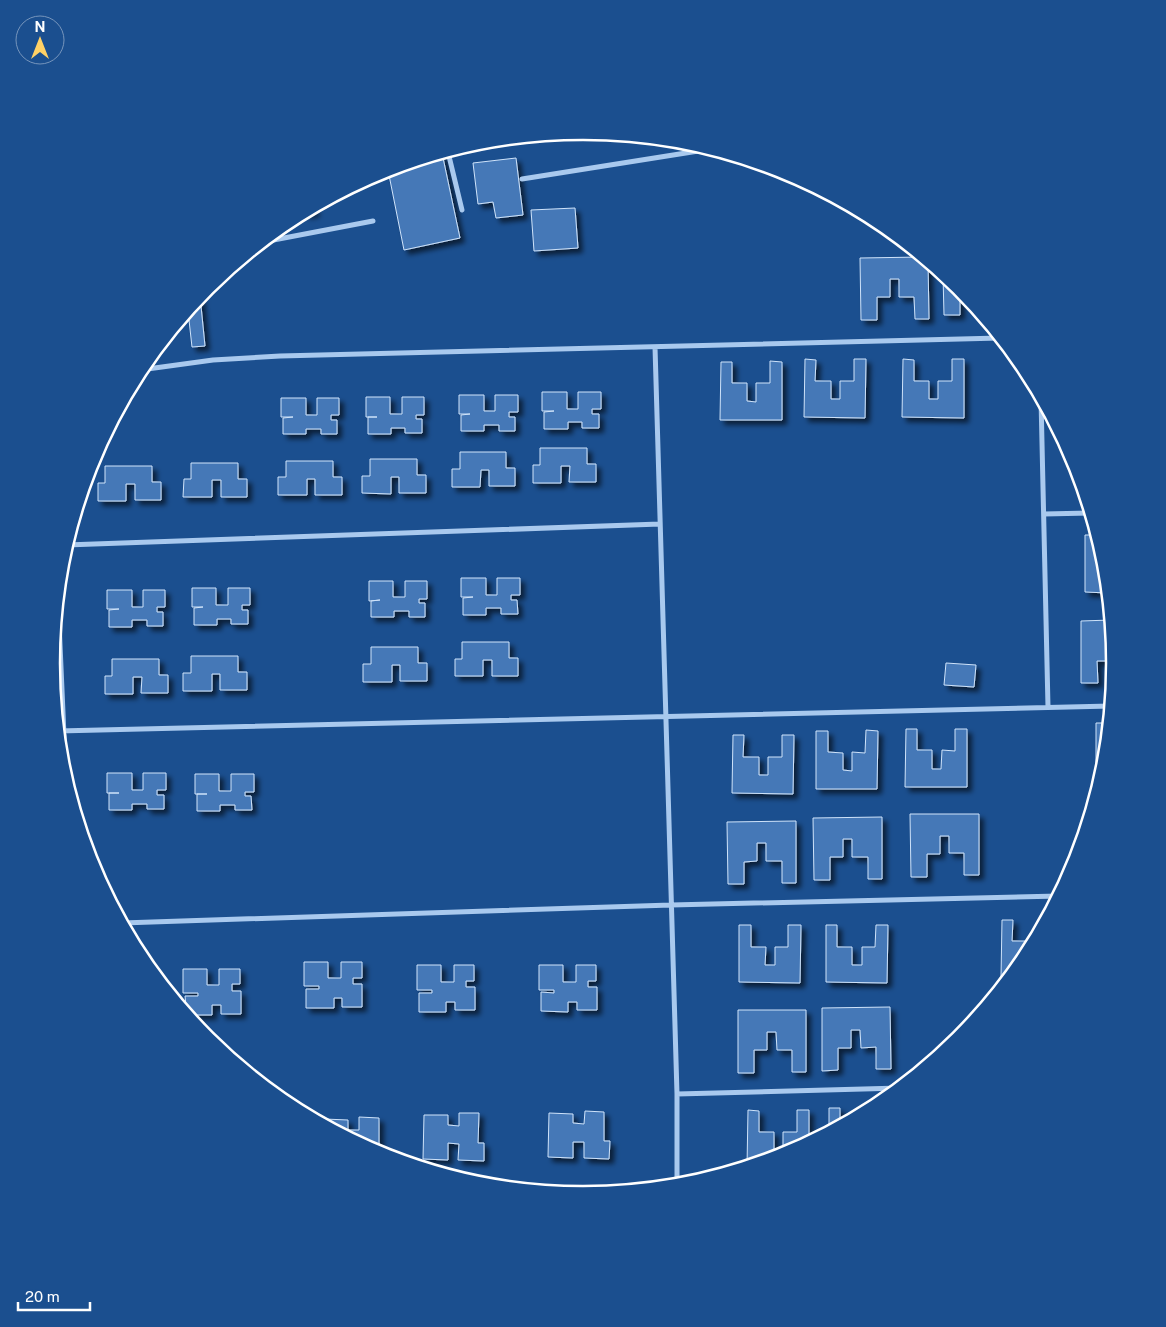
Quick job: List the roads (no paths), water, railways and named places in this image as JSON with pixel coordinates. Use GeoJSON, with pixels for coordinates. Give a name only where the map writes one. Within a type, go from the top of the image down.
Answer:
{"type":"FeatureCollection","features":[{"type":"Feature","properties":{"kind":"street"},"geometry":{"type":"LineString","coordinates":[[522,179],[691,152]]}},
{"type":"Feature","properties":{"kind":"street"},"geometry":{"type":"LineString","coordinates":[[449,158],[462,210]]}},
{"type":"Feature","properties":{"kind":"street"},"geometry":{"type":"LineString","coordinates":[[278,239],[373,221]]}},
{"type":"Feature","properties":{"kind":"street"},"geometry":{"type":"LineString","coordinates":[[151,368],[213,360],[280,356],[992,338]]}},
{"type":"Feature","properties":{"kind":"street"},"geometry":{"type":"LineString","coordinates":[[655,347],[678,1094],[678,1177]]}},
{"type":"Feature","properties":{"kind":"street"},"geometry":{"type":"LineString","coordinates":[[1042,414],[1048,707]]}},
{"type":"Feature","properties":{"kind":"street"},"geometry":{"type":"LineString","coordinates":[[1044,514],[1084,514]]}},
{"type":"Feature","properties":{"kind":"street"},"geometry":{"type":"LineString","coordinates":[[74,545],[660,524]]}},
{"type":"Feature","properties":{"kind":"street"},"geometry":{"type":"LineString","coordinates":[[64,731],[1104,706]]}},
{"type":"Feature","properties":{"kind":"street"},"geometry":{"type":"LineString","coordinates":[[129,923],[671,905],[1051,896]]}},
{"type":"Feature","properties":{"kind":"street"},"geometry":{"type":"LineString","coordinates":[[678,1094],[887,1088]]}}]}
